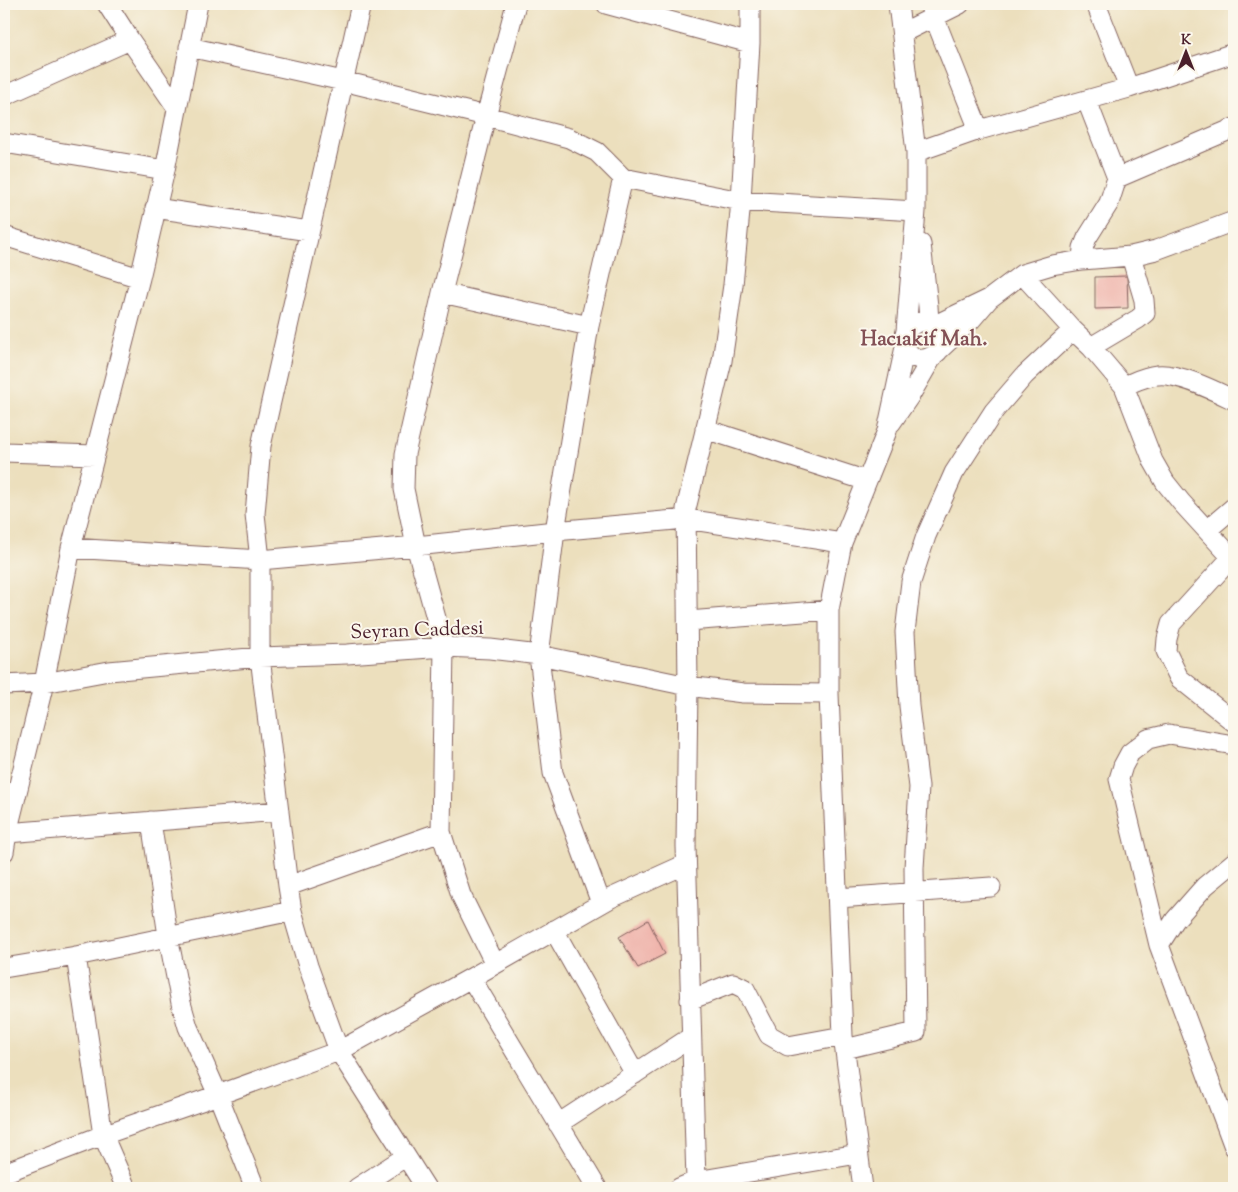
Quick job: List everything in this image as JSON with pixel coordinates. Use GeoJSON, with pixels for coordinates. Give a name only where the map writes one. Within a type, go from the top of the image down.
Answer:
{"type":"FeatureCollection","features":[{"type":"Feature","properties":{"kind":"street"},"geometry":{"type":"LineString","coordinates":[[107,4],[178,108]]}},
{"type":"Feature","properties":{"kind":"street"},"geometry":{"type":"LineString","coordinates":[[4,852],[44,683],[71,548],[140,278],[165,170],[198,4]]}},
{"type":"Feature","properties":{"kind":"street"},"geometry":{"type":"LineString","coordinates":[[361,4],[261,446],[255,514],[260,560],[260,657],[288,886],[292,911],[308,966],[339,1051],[426,1188]]}},
{"type":"Feature","properties":{"kind":"street"},"geometry":{"type":"LineString","coordinates":[[495,964],[461,895],[441,832],[444,648],[416,546],[404,489],[405,454],[442,293],[516,4]]}},
{"type":"Feature","properties":{"kind":"street"},"geometry":{"type":"LineString","coordinates":[[606,4],[750,43]]}},
{"type":"Feature","properties":{"kind":"street"},"geometry":{"type":"LineString","coordinates":[[750,4],[750,43],[741,201],[733,285],[722,361],[686,509],[688,621],[686,864],[691,1037],[687,1185],[858,1154]]}},
{"type":"Feature","properties":{"kind":"street"},"geometry":{"type":"LineString","coordinates":[[898,4],[916,152],[916,211],[906,339],[908,352],[917,358],[928,358],[936,353],[971,320],[989,299],[1022,274],[1052,265],[1082,260],[1131,256],[1156,250],[1234,221]]}},
{"type":"Feature","properties":{"kind":"street"},"geometry":{"type":"LineString","coordinates":[[902,34],[932,10],[960,4]]}},
{"type":"Feature","properties":{"kind":"street"},"geometry":{"type":"LineString","coordinates":[[1096,4],[1129,88]]}},
{"type":"Feature","properties":{"kind":"street"},"geometry":{"type":"LineString","coordinates":[[932,10],[979,130]]}},
{"type":"Feature","properties":{"kind":"street"},"geometry":{"type":"LineString","coordinates":[[4,96],[130,40]]}},
{"type":"Feature","properties":{"kind":"street"},"geometry":{"type":"LineString","coordinates":[[189,47],[486,116],[569,138],[597,152],[623,178],[741,201],[916,211]]}},
{"type":"Feature","properties":{"kind":"street"},"geometry":{"type":"LineString","coordinates":[[916,152],[979,130],[1087,101],[1234,53]]}},
{"type":"Feature","properties":{"kind":"street"},"geometry":{"type":"LineString","coordinates":[[1082,260],[1083,248],[1087,238],[1108,203],[1116,178],[1087,101]]}},
{"type":"Feature","properties":{"kind":"street"},"geometry":{"type":"LineString","coordinates":[[1116,178],[1234,128]]}},
{"type":"Feature","properties":{"kind":"street"},"geometry":{"type":"LineString","coordinates":[[4,143],[165,170]]}},
{"type":"Feature","properties":{"kind":"street"},"geometry":{"type":"LineString","coordinates":[[601,903],[553,773],[539,655],[555,531],[589,326],[623,178]]}},
{"type":"Feature","properties":{"kind":"street"},"geometry":{"type":"LineString","coordinates":[[156,208],[309,231]]}},
{"type":"Feature","properties":{"kind":"street"},"geometry":{"type":"LineString","coordinates":[[916,211],[932,324]]}},
{"type":"Feature","properties":{"kind":"street"},"geometry":{"type":"LineString","coordinates":[[4,236],[140,278]]}},
{"type":"Feature","properties":{"kind":"street"},"geometry":{"type":"LineString","coordinates":[[1091,347],[1145,313],[1144,300],[1131,256]]}},
{"type":"Feature","properties":{"kind":"street"},"geometry":{"type":"LineString","coordinates":[[1022,274],[1091,347],[1124,386],[1153,460],[1165,482],[1233,558],[1171,624],[1166,652],[1179,678],[1234,722]]}},
{"type":"Feature","properties":{"kind":"street"},"geometry":{"type":"LineString","coordinates":[[442,293],[589,326]]}},
{"type":"Feature","properties":{"kind":"street"},"geometry":{"type":"LineString","coordinates":[[932,324],[989,299]]}},
{"type":"Feature","properties":{"kind":"street"},"geometry":{"type":"LineString","coordinates":[[863,1188],[844,1042],[829,694],[829,610],[842,543],[887,431],[942,343],[939,330],[932,324],[922,321],[910,326],[887,431]]}},
{"type":"Feature","properties":{"kind":"street"},"geometry":{"type":"LineString","coordinates":[[690,1000],[733,983],[745,989],[769,1035],[788,1046],[844,1042],[916,1032],[914,868],[919,787],[909,706],[905,632],[911,582],[926,536],[954,473],[989,418],[1025,375],[1073,330]]}},
{"type":"Feature","properties":{"kind":"street"},"geometry":{"type":"LineString","coordinates":[[1124,386],[1155,375],[1168,374],[1206,387],[1234,400]]}},
{"type":"Feature","properties":{"kind":"street"},"geometry":{"type":"LineString","coordinates":[[706,429],[867,481]]}},
{"type":"Feature","properties":{"kind":"street"},"geometry":{"type":"LineString","coordinates":[[4,452],[95,455]]}},
{"type":"Feature","properties":{"kind":"street"},"geometry":{"type":"LineString","coordinates":[[1206,530],[1234,507]]}},
{"type":"Feature","properties":{"kind":"street"},"geometry":{"type":"LineString","coordinates":[[71,548],[260,560],[686,519],[842,543]]}},
{"type":"Feature","properties":{"kind":"street"},"geometry":{"type":"LineString","coordinates":[[688,621],[829,610]]}},
{"type":"Feature","properties":{"kind":"street","name":"Seyran Caddesi"},"geometry":{"type":"LineString","coordinates":[[4,685],[44,683],[109,671],[260,657],[444,648],[490,649],[539,655],[688,686],[743,693],[829,694]]}},
{"type":"Feature","properties":{"kind":"street"},"geometry":{"type":"LineString","coordinates":[[1234,745],[1169,734],[1148,739],[1130,753],[1119,779],[1159,945],[1234,1144]]}},
{"type":"Feature","properties":{"kind":"street"},"geometry":{"type":"LineString","coordinates":[[7,833],[279,811]]}},
{"type":"Feature","properties":{"kind":"street"},"geometry":{"type":"LineString","coordinates":[[151,821],[168,936],[181,1003],[188,1026],[255,1188]]}},
{"type":"Feature","properties":{"kind":"street"},"geometry":{"type":"LineString","coordinates":[[288,886],[441,832]]}},
{"type":"Feature","properties":{"kind":"street"},"geometry":{"type":"LineString","coordinates":[[1159,945],[1175,920],[1205,886],[1234,862]]}},
{"type":"Feature","properties":{"kind":"street"},"geometry":{"type":"LineString","coordinates":[[4,1173],[103,1135],[339,1051],[610,898],[686,864]]}},
{"type":"Feature","properties":{"kind":"street"},"geometry":{"type":"LineString","coordinates":[[838,898],[991,887]]}},
{"type":"Feature","properties":{"kind":"street"},"geometry":{"type":"LineString","coordinates":[[4,968],[76,956],[292,911]]}},
{"type":"Feature","properties":{"kind":"street"},"geometry":{"type":"LineString","coordinates":[[554,930],[635,1074]]}},
{"type":"Feature","properties":{"kind":"street"},"geometry":{"type":"LineString","coordinates":[[76,956],[103,1135],[126,1188]]}},
{"type":"Feature","properties":{"kind":"street"},"geometry":{"type":"LineString","coordinates":[[471,978],[597,1188]]}},
{"type":"Feature","properties":{"kind":"street"},"geometry":{"type":"LineString","coordinates":[[558,1124],[691,1037]]}},
{"type":"Feature","properties":{"kind":"street"},"geometry":{"type":"LineString","coordinates":[[357,1188],[406,1156]]}},
{"type":"Feature","properties":{"kind":"building"},"geometry":{"type":"Polygon","coordinates":[[[1127,276],[1128,308],[1095,309],[1095,277],[1127,276]]]}},
{"type":"Feature","properties":{"kind":"building"},"geometry":{"type":"Polygon","coordinates":[[[648,920],[665,954],[638,968],[619,937],[648,920]]]}},
{"type":"Feature","properties":{"kind":"district","name":"Hacıakif Mah."},"geometry":{"type":"Point","coordinates":[924,338]}}]}
